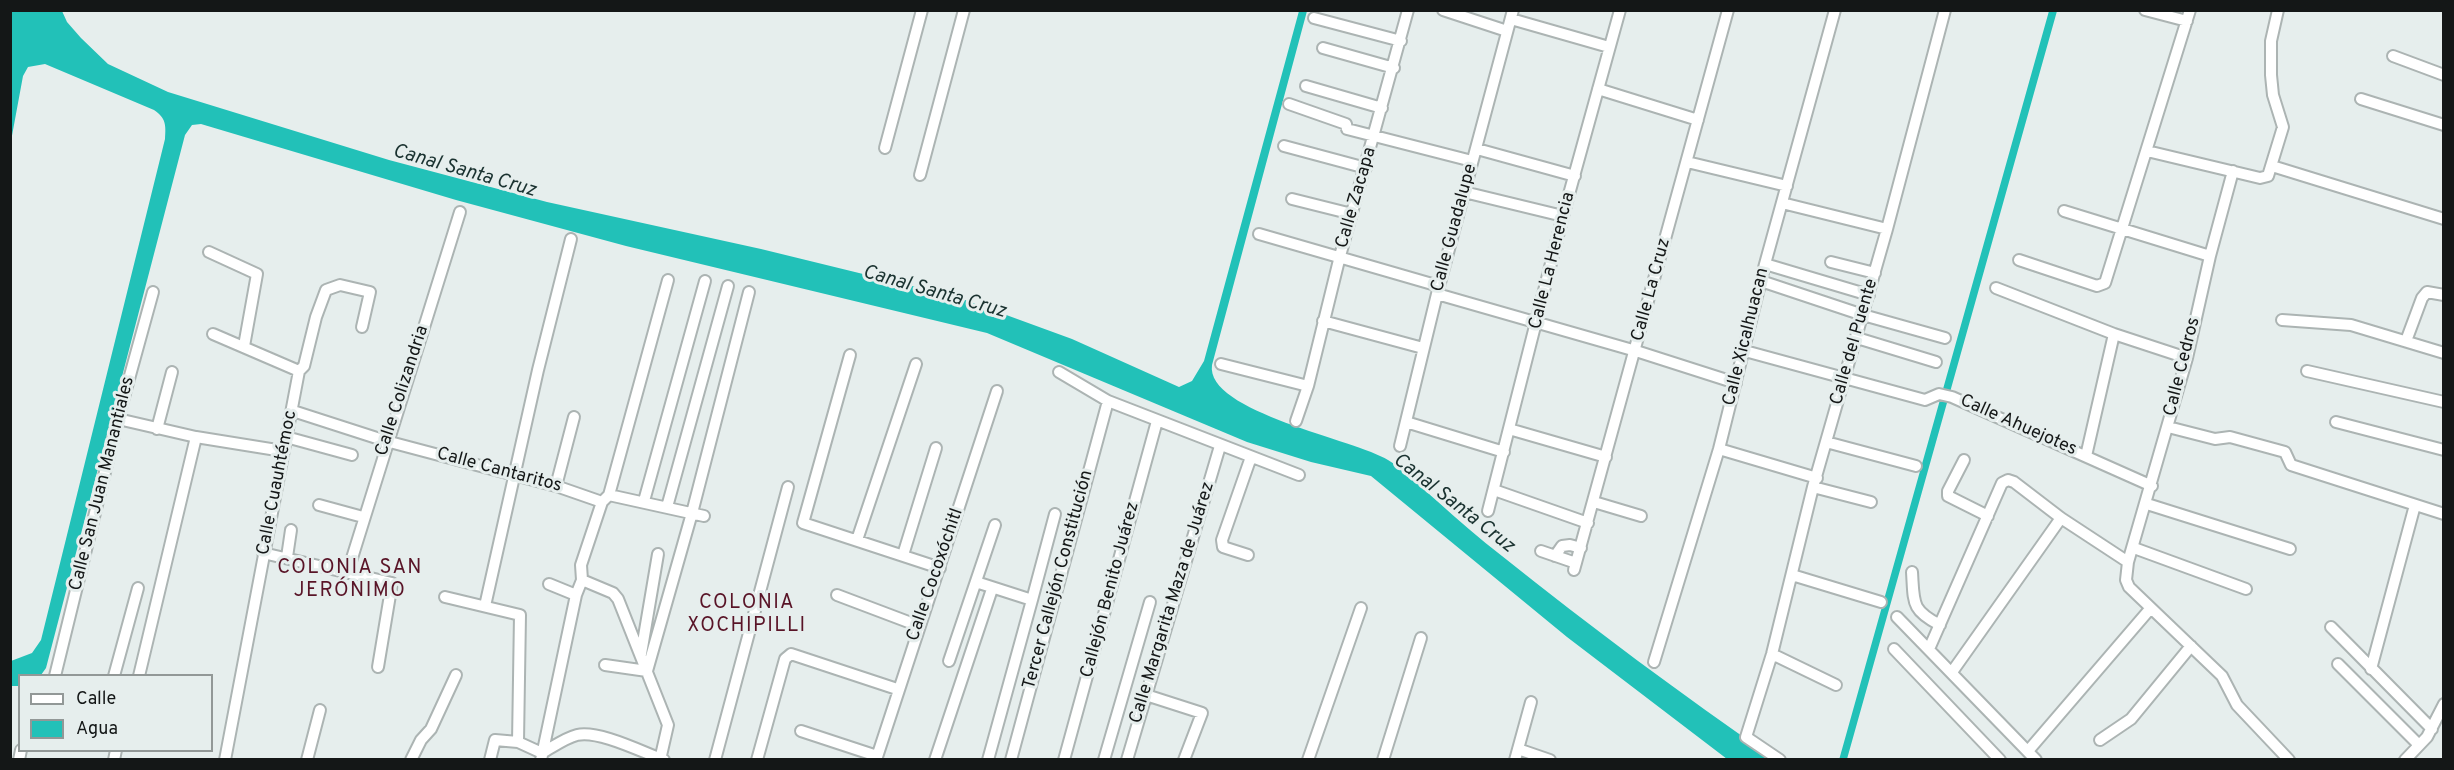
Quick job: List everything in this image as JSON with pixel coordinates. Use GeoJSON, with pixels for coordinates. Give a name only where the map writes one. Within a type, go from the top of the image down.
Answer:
{"type":"FeatureCollection","features":[{"type":"Feature","properties":{"kind":"street"},"geometry":{"type":"LineString","coordinates":[[885,148],[922,10]]}},
{"type":"Feature","properties":{"kind":"street","name":"Calle Zacapa"},"geometry":{"type":"LineString","coordinates":[[1296,421],[1308,386],[1340,256],[1394,68],[1408,10]]}},
{"type":"Feature","properties":{"kind":"street"},"geometry":{"type":"LineString","coordinates":[[1443,10],[1507,31]]}},
{"type":"Feature","properties":{"kind":"street","name":"Calle La Herencia"},"geometry":{"type":"LineString","coordinates":[[1488,511],[1563,216],[1620,10]]}},
{"type":"Feature","properties":{"kind":"street","name":"Calle La Cruz"},"geometry":{"type":"LineString","coordinates":[[1556,556],[1575,566],[1728,10]]}},
{"type":"Feature","properties":{"kind":"street","name":"Calle Xicalhuacan"},"geometry":{"type":"LineString","coordinates":[[1654,662],[1719,449],[1765,264],[1835,10]]}},
{"type":"Feature","properties":{"kind":"street","name":"Calle del Puente"},"geometry":{"type":"LineString","coordinates":[[1780,759],[1746,737],[1772,654],[1826,442],[1869,295],[1945,10]]}},
{"type":"Feature","properties":{"kind":"street"},"geometry":{"type":"LineString","coordinates":[[2019,260],[2102,286],[2123,229],[2189,16],[2145,10]]}},
{"type":"Feature","properties":{"kind":"street"},"geometry":{"type":"LineString","coordinates":[[2147,152],[2260,178],[2268,176],[2283,127],[2273,95],[2271,75],[2271,41],[2278,10]]}},
{"type":"Feature","properties":{"kind":"street"},"geometry":{"type":"LineString","coordinates":[[920,175],[960,11]]}},
{"type":"Feature","properties":{"kind":"street"},"geometry":{"type":"LineString","coordinates":[[1512,15],[1609,47]]}},
{"type":"Feature","properties":{"kind":"street","name":"Calle Guadalupe"},"geometry":{"type":"LineString","coordinates":[[1400,446],[1438,290],[1512,15]]}},
{"type":"Feature","properties":{"kind":"street"},"geometry":{"type":"LineString","coordinates":[[1314,18],[1401,41]]}},
{"type":"Feature","properties":{"kind":"street"},"geometry":{"type":"LineString","coordinates":[[1323,48],[1394,68]]}},
{"type":"Feature","properties":{"kind":"street"},"geometry":{"type":"LineString","coordinates":[[2393,57],[2444,75]]}},
{"type":"Feature","properties":{"kind":"street"},"geometry":{"type":"LineString","coordinates":[[1306,86],[1382,108]]}},
{"type":"Feature","properties":{"kind":"street"},"geometry":{"type":"LineString","coordinates":[[1598,89],[1698,120]]}},
{"type":"Feature","properties":{"kind":"street"},"geometry":{"type":"LineString","coordinates":[[2361,99],[2444,125]]}},
{"type":"Feature","properties":{"kind":"street"},"geometry":{"type":"LineString","coordinates":[[1289,104],[1346,124],[1347,129],[1472,161]]}},
{"type":"Feature","properties":{"kind":"street"},"geometry":{"type":"LineString","coordinates":[[1284,146],[1366,168]]}},
{"type":"Feature","properties":{"kind":"street"},"geometry":{"type":"LineString","coordinates":[[1477,149],[1575,176]]}},
{"type":"Feature","properties":{"kind":"street"},"geometry":{"type":"LineString","coordinates":[[1687,162],[1787,186]]}},
{"type":"Feature","properties":{"kind":"street"},"geometry":{"type":"LineString","coordinates":[[2272,166],[2444,219]]}},
{"type":"Feature","properties":{"kind":"street","name":"Calle Cedros"},"geometry":{"type":"LineString","coordinates":[[2128,562],[2147,504],[2187,358],[2210,256],[2233,171]]}},
{"type":"Feature","properties":{"kind":"street"},"geometry":{"type":"LineString","coordinates":[[1464,192],[1563,216]]}},
{"type":"Feature","properties":{"kind":"street"},"geometry":{"type":"LineString","coordinates":[[1292,198],[1353,214]]}},
{"type":"Feature","properties":{"kind":"street"},"geometry":{"type":"LineString","coordinates":[[1782,203],[1887,229]]}},
{"type":"Feature","properties":{"kind":"street"},"geometry":{"type":"LineString","coordinates":[[2064,211],[2210,256]]}},
{"type":"Feature","properties":{"kind":"street","name":"Calle Colizandria"},"geometry":{"type":"LineString","coordinates":[[348,571],[386,441],[460,212]]}},
{"type":"Feature","properties":{"kind":"street"},"geometry":{"type":"LineString","coordinates":[[1259,234],[1340,256],[1537,323],[1736,383]]}},
{"type":"Feature","properties":{"kind":"street"},"geometry":{"type":"LineString","coordinates":[[485,606],[571,238]]}},
{"type":"Feature","properties":{"kind":"street"},"geometry":{"type":"LineString","coordinates":[[209,252],[257,274],[244,346]]}},
{"type":"Feature","properties":{"kind":"street"},"geometry":{"type":"LineString","coordinates":[[1831,262],[1875,273]]}},
{"type":"Feature","properties":{"kind":"street"},"geometry":{"type":"LineString","coordinates":[[1765,264],[1869,295]]}},
{"type":"Feature","properties":{"kind":"street"},"geometry":{"type":"LineString","coordinates":[[542,756],[576,594],[582,580],[581,565],[606,499],[668,280]]}},
{"type":"Feature","properties":{"kind":"street"},"geometry":{"type":"LineString","coordinates":[[644,501],[705,281]]}},
{"type":"Feature","properties":{"kind":"street"},"geometry":{"type":"LineString","coordinates":[[1761,281],[1863,315],[1946,338]]}},
{"type":"Feature","properties":{"kind":"street","name":"Calle Cuauhtémoc"},"geometry":{"type":"LineString","coordinates":[[225,759],[299,371],[304,366],[316,317],[326,290],[340,285],[370,292],[362,327]]}},
{"type":"Feature","properties":{"kind":"street"},"geometry":{"type":"LineString","coordinates":[[667,507],[728,286]]}},
{"type":"Feature","properties":{"kind":"street"},"geometry":{"type":"LineString","coordinates":[[1996,288],[2114,334],[2187,358]]}},
{"type":"Feature","properties":{"kind":"street","name":"Calle San Juan Manantiales"},"geometry":{"type":"LineString","coordinates":[[55,674],[118,419],[153,292]]}},
{"type":"Feature","properties":{"kind":"street"},"geometry":{"type":"LineString","coordinates":[[647,671],[692,513],[749,292]]}},
{"type":"Feature","properties":{"kind":"street"},"geometry":{"type":"LineString","coordinates":[[2406,341],[2422,298],[2427,292],[2444,295]]}},
{"type":"Feature","properties":{"kind":"street"},"geometry":{"type":"LineString","coordinates":[[2282,320],[2351,325],[2444,353]]}},
{"type":"Feature","properties":{"kind":"street"},"geometry":{"type":"LineString","coordinates":[[1323,321],[1423,348]]}},
{"type":"Feature","properties":{"kind":"street"},"geometry":{"type":"LineString","coordinates":[[213,334],[299,371]]}},
{"type":"Feature","properties":{"kind":"street"},"geometry":{"type":"LineString","coordinates":[[2086,456],[2114,334]]}},
{"type":"Feature","properties":{"kind":"street"},"geometry":{"type":"LineString","coordinates":[[1857,338],[1936,362]]}},
{"type":"Feature","properties":{"kind":"street","name":"Calle Ahuejotes"},"geometry":{"type":"LineString","coordinates":[[1745,351],[1925,400],[1939,394],[1952,397],[2152,486]]}},
{"type":"Feature","properties":{"kind":"street"},"geometry":{"type":"LineString","coordinates":[[850,355],[803,523],[939,568]]}},
{"type":"Feature","properties":{"kind":"street"},"geometry":{"type":"LineString","coordinates":[[857,540],[916,364]]}},
{"type":"Feature","properties":{"kind":"street"},"geometry":{"type":"LineString","coordinates":[[1221,364],[1308,386]]}},
{"type":"Feature","properties":{"kind":"street"},"geometry":{"type":"LineString","coordinates":[[2307,371],[2444,402]]}},
{"type":"Feature","properties":{"kind":"street"},"geometry":{"type":"LineString","coordinates":[[157,429],[172,372]]}},
{"type":"Feature","properties":{"kind":"street"},"geometry":{"type":"LineString","coordinates":[[1059,372],[1108,401],[1299,475]]}},
{"type":"Feature","properties":{"kind":"street","name":"Calle Cocoxóchitl"},"geometry":{"type":"LineString","coordinates":[[876,758],[997,392]]}},
{"type":"Feature","properties":{"kind":"street","name":"Tercer Callejón Constitución"},"geometry":{"type":"LineString","coordinates":[[1011,759],[1108,401]]}},
{"type":"Feature","properties":{"kind":"street","name":"Calle Cantaritos"},"geometry":{"type":"LineString","coordinates":[[293,411],[386,441],[606,499],[644,501],[705,516]]}},
{"type":"Feature","properties":{"kind":"street"},"geometry":{"type":"LineString","coordinates":[[556,486],[574,417]]}},
{"type":"Feature","properties":{"kind":"street"},"geometry":{"type":"LineString","coordinates":[[118,419],[196,437],[283,451]]}},
{"type":"Feature","properties":{"kind":"street","name":"Callejón Benito Juárez"},"geometry":{"type":"LineString","coordinates":[[1064,759],[1157,421]]}},
{"type":"Feature","properties":{"kind":"street"},"geometry":{"type":"LineString","coordinates":[[1407,422],[1504,452]]}},
{"type":"Feature","properties":{"kind":"street"},"geometry":{"type":"LineString","coordinates":[[2336,422],[2444,450]]}},
{"type":"Feature","properties":{"kind":"street"},"geometry":{"type":"LineString","coordinates":[[2168,427],[2215,439],[2230,437],[2285,452],[2291,465],[2444,514]]}},
{"type":"Feature","properties":{"kind":"street"},"geometry":{"type":"LineString","coordinates":[[1509,429],[1606,457]]}},
{"type":"Feature","properties":{"kind":"street"},"geometry":{"type":"LineString","coordinates":[[286,436],[352,454]]}},
{"type":"Feature","properties":{"kind":"street"},"geometry":{"type":"LineString","coordinates":[[141,674],[196,437]]}},
{"type":"Feature","properties":{"kind":"street"},"geometry":{"type":"LineString","coordinates":[[1826,442],[1916,466]]}},
{"type":"Feature","properties":{"kind":"street","name":"Calle Margarita Maza de Juárez"},"geometry":{"type":"LineString","coordinates":[[1127,759],[1220,446]]}},
{"type":"Feature","properties":{"kind":"street"},"geometry":{"type":"LineString","coordinates":[[903,555],[936,448]]}},
{"type":"Feature","properties":{"kind":"street"},"geometry":{"type":"LineString","coordinates":[[1719,449],[1871,502]]}},
{"type":"Feature","properties":{"kind":"street"},"geometry":{"type":"LineString","coordinates":[[1248,555],[1222,547],[1222,540],[1251,457]]}},
{"type":"Feature","properties":{"kind":"street"},"geometry":{"type":"LineString","coordinates":[[1964,460],[1948,491],[1948,496],[1988,516]]}},
{"type":"Feature","properties":{"kind":"street"},"geometry":{"type":"LineString","coordinates":[[1929,650],[2002,483],[2008,480],[2128,562],[2126,580],[2129,587],[2222,676],[2237,705],[2289,759]]}},
{"type":"Feature","properties":{"kind":"street"},"geometry":{"type":"LineString","coordinates":[[715,759],[788,487]]}},
{"type":"Feature","properties":{"kind":"street"},"geometry":{"type":"LineString","coordinates":[[1494,490],[1588,524]]}},
{"type":"Feature","properties":{"kind":"street"},"geometry":{"type":"LineString","coordinates":[[1594,501],[1641,516]]}},
{"type":"Feature","properties":{"kind":"street"},"geometry":{"type":"LineString","coordinates":[[2147,504],[2290,549]]}},
{"type":"Feature","properties":{"kind":"street"},"geometry":{"type":"LineString","coordinates":[[319,505],[363,517]]}},
{"type":"Feature","properties":{"kind":"street"},"geometry":{"type":"LineString","coordinates":[[2371,669],[2415,505]]}},
{"type":"Feature","properties":{"kind":"street"},"geometry":{"type":"LineString","coordinates":[[988,759],[1055,514]]}},
{"type":"Feature","properties":{"kind":"street"},"geometry":{"type":"LineString","coordinates":[[1952,672],[2061,518]]}},
{"type":"Feature","properties":{"kind":"street"},"geometry":{"type":"LineString","coordinates":[[949,661],[995,525]]}},
{"type":"Feature","properties":{"kind":"street"},"geometry":{"type":"LineString","coordinates":[[287,557],[291,530]]}},
{"type":"Feature","properties":{"kind":"street"},"geometry":{"type":"LineString","coordinates":[[1541,551],[1556,556],[1562,546],[1570,545],[1581,548]]}},
{"type":"Feature","properties":{"kind":"street"},"geometry":{"type":"LineString","coordinates":[[2134,548],[2246,589]]}},
{"type":"Feature","properties":{"kind":"street"},"geometry":{"type":"LineString","coordinates":[[263,553],[392,582],[378,667]]}},
{"type":"Feature","properties":{"kind":"street"},"geometry":{"type":"LineString","coordinates":[[640,655],[658,554]]}},
{"type":"Feature","properties":{"kind":"street"},"geometry":{"type":"LineString","coordinates":[[1912,572],[1916,608],[1924,617],[1940,625]]}},
{"type":"Feature","properties":{"kind":"street"},"geometry":{"type":"LineString","coordinates":[[1792,575],[1881,602]]}},
{"type":"Feature","properties":{"kind":"street"},"geometry":{"type":"LineString","coordinates":[[542,756],[575,735],[584,734],[618,742],[662,759],[668,724],[613,593],[582,580]]}},
{"type":"Feature","properties":{"kind":"street"},"geometry":{"type":"LineString","coordinates":[[976,582],[1032,600]]}},
{"type":"Feature","properties":{"kind":"street"},"geometry":{"type":"LineString","coordinates":[[549,584],[576,594]]}},
{"type":"Feature","properties":{"kind":"street"},"geometry":{"type":"LineString","coordinates":[[114,674],[138,588]]}},
{"type":"Feature","properties":{"kind":"street"},"geometry":{"type":"LineString","coordinates":[[935,759],[992,589]]}},
{"type":"Feature","properties":{"kind":"street"},"geometry":{"type":"LineString","coordinates":[[837,595],[919,626]]}},
{"type":"Feature","properties":{"kind":"street"},"geometry":{"type":"LineString","coordinates":[[445,597],[520,615],[518,742]]}},
{"type":"Feature","properties":{"kind":"street"},"geometry":{"type":"LineString","coordinates":[[1104,759],[1150,602]]}},
{"type":"Feature","properties":{"kind":"street"},"geometry":{"type":"LineString","coordinates":[[1308,759],[1361,608]]}},
{"type":"Feature","properties":{"kind":"street"},"geometry":{"type":"LineString","coordinates":[[1897,617],[2032,755],[2150,609]]}},
{"type":"Feature","properties":{"kind":"street"},"geometry":{"type":"LineString","coordinates":[[2331,627],[2432,729]]}},
{"type":"Feature","properties":{"kind":"street"},"geometry":{"type":"LineString","coordinates":[[1383,759],[1421,638]]}},
{"type":"Feature","properties":{"kind":"street"},"geometry":{"type":"LineString","coordinates":[[2100,740],[2131,719],[2191,646]]}},
{"type":"Feature","properties":{"kind":"street"},"geometry":{"type":"LineString","coordinates":[[1894,649],[2000,759]]}},
{"type":"Feature","properties":{"kind":"street"},"geometry":{"type":"LineString","coordinates":[[757,759],[785,659],[791,654],[897,689]]}},
{"type":"Feature","properties":{"kind":"street"},"geometry":{"type":"LineString","coordinates":[[1772,654],[1836,685]]}},
{"type":"Feature","properties":{"kind":"street"},"geometry":{"type":"LineString","coordinates":[[2338,664],[2419,746]]}},
{"type":"Feature","properties":{"kind":"street"},"geometry":{"type":"LineString","coordinates":[[605,665],[647,671]]}},
{"type":"Feature","properties":{"kind":"street"},"geometry":{"type":"LineString","coordinates":[[411,759],[430,729],[456,675]]}},
{"type":"Feature","properties":{"kind":"street"},"geometry":{"type":"LineString","coordinates":[[1146,695],[1202,713],[1184,759]]}},
{"type":"Feature","properties":{"kind":"street"},"geometry":{"type":"LineString","coordinates":[[1531,702],[1516,754],[1550,759]]}},
{"type":"Feature","properties":{"kind":"street"},"geometry":{"type":"LineString","coordinates":[[2405,759],[2432,729],[2444,704]]}},
{"type":"Feature","properties":{"kind":"street"},"geometry":{"type":"LineString","coordinates":[[308,759],[320,710]]}},
{"type":"Feature","properties":{"kind":"street"},"geometry":{"type":"LineString","coordinates":[[801,731],[876,758]]}},
{"type":"Feature","properties":{"kind":"street"},"geometry":{"type":"LineString","coordinates":[[489,759],[495,740],[518,742],[542,756]]}},
{"type":"Feature","properties":{"kind":"water","name":"Canal Santa Cruz"},"geometry":{"type":"Polygon","coordinates":[[[11,11],[62,11],[67,22],[108,64],[168,92],[389,160],[547,202],[761,249],[957,297],[1072,339],[1179,387],[1192,381],[1204,361],[1299,11],[1307,11],[1212,365],[1216,382],[1232,397],[1256,410],[1286,423],[1371,452],[1395,464],[1477,536],[1569,609],[1775,759],[1727,759],[1567,637],[1371,476],[1311,462],[1247,442],[987,333],[626,246],[456,200],[201,124],[192,125],[185,135],[46,668],[42,674],[18,674],[18,686],[11,686],[11,661],[32,653],[41,640],[165,139],[165,130],[163,119],[154,110],[45,64],[28,67],[23,76],[11,141],[11,11]]]}},
{"type":"Feature","properties":{"kind":"water"},"geometry":{"type":"Polygon","coordinates":[[[2049,11],[2057,11],[1847,759],[1839,760],[2049,11]]]}},
{"type":"Feature","properties":{"kind":"district","name":"COLONIA SAN JERÓNIMO"},"geometry":{"type":"Point","coordinates":[350,580]}},
{"type":"Feature","properties":{"kind":"district","name":"COLONIA XOCHIPILLI"},"geometry":{"type":"Point","coordinates":[747,616]}}]}
